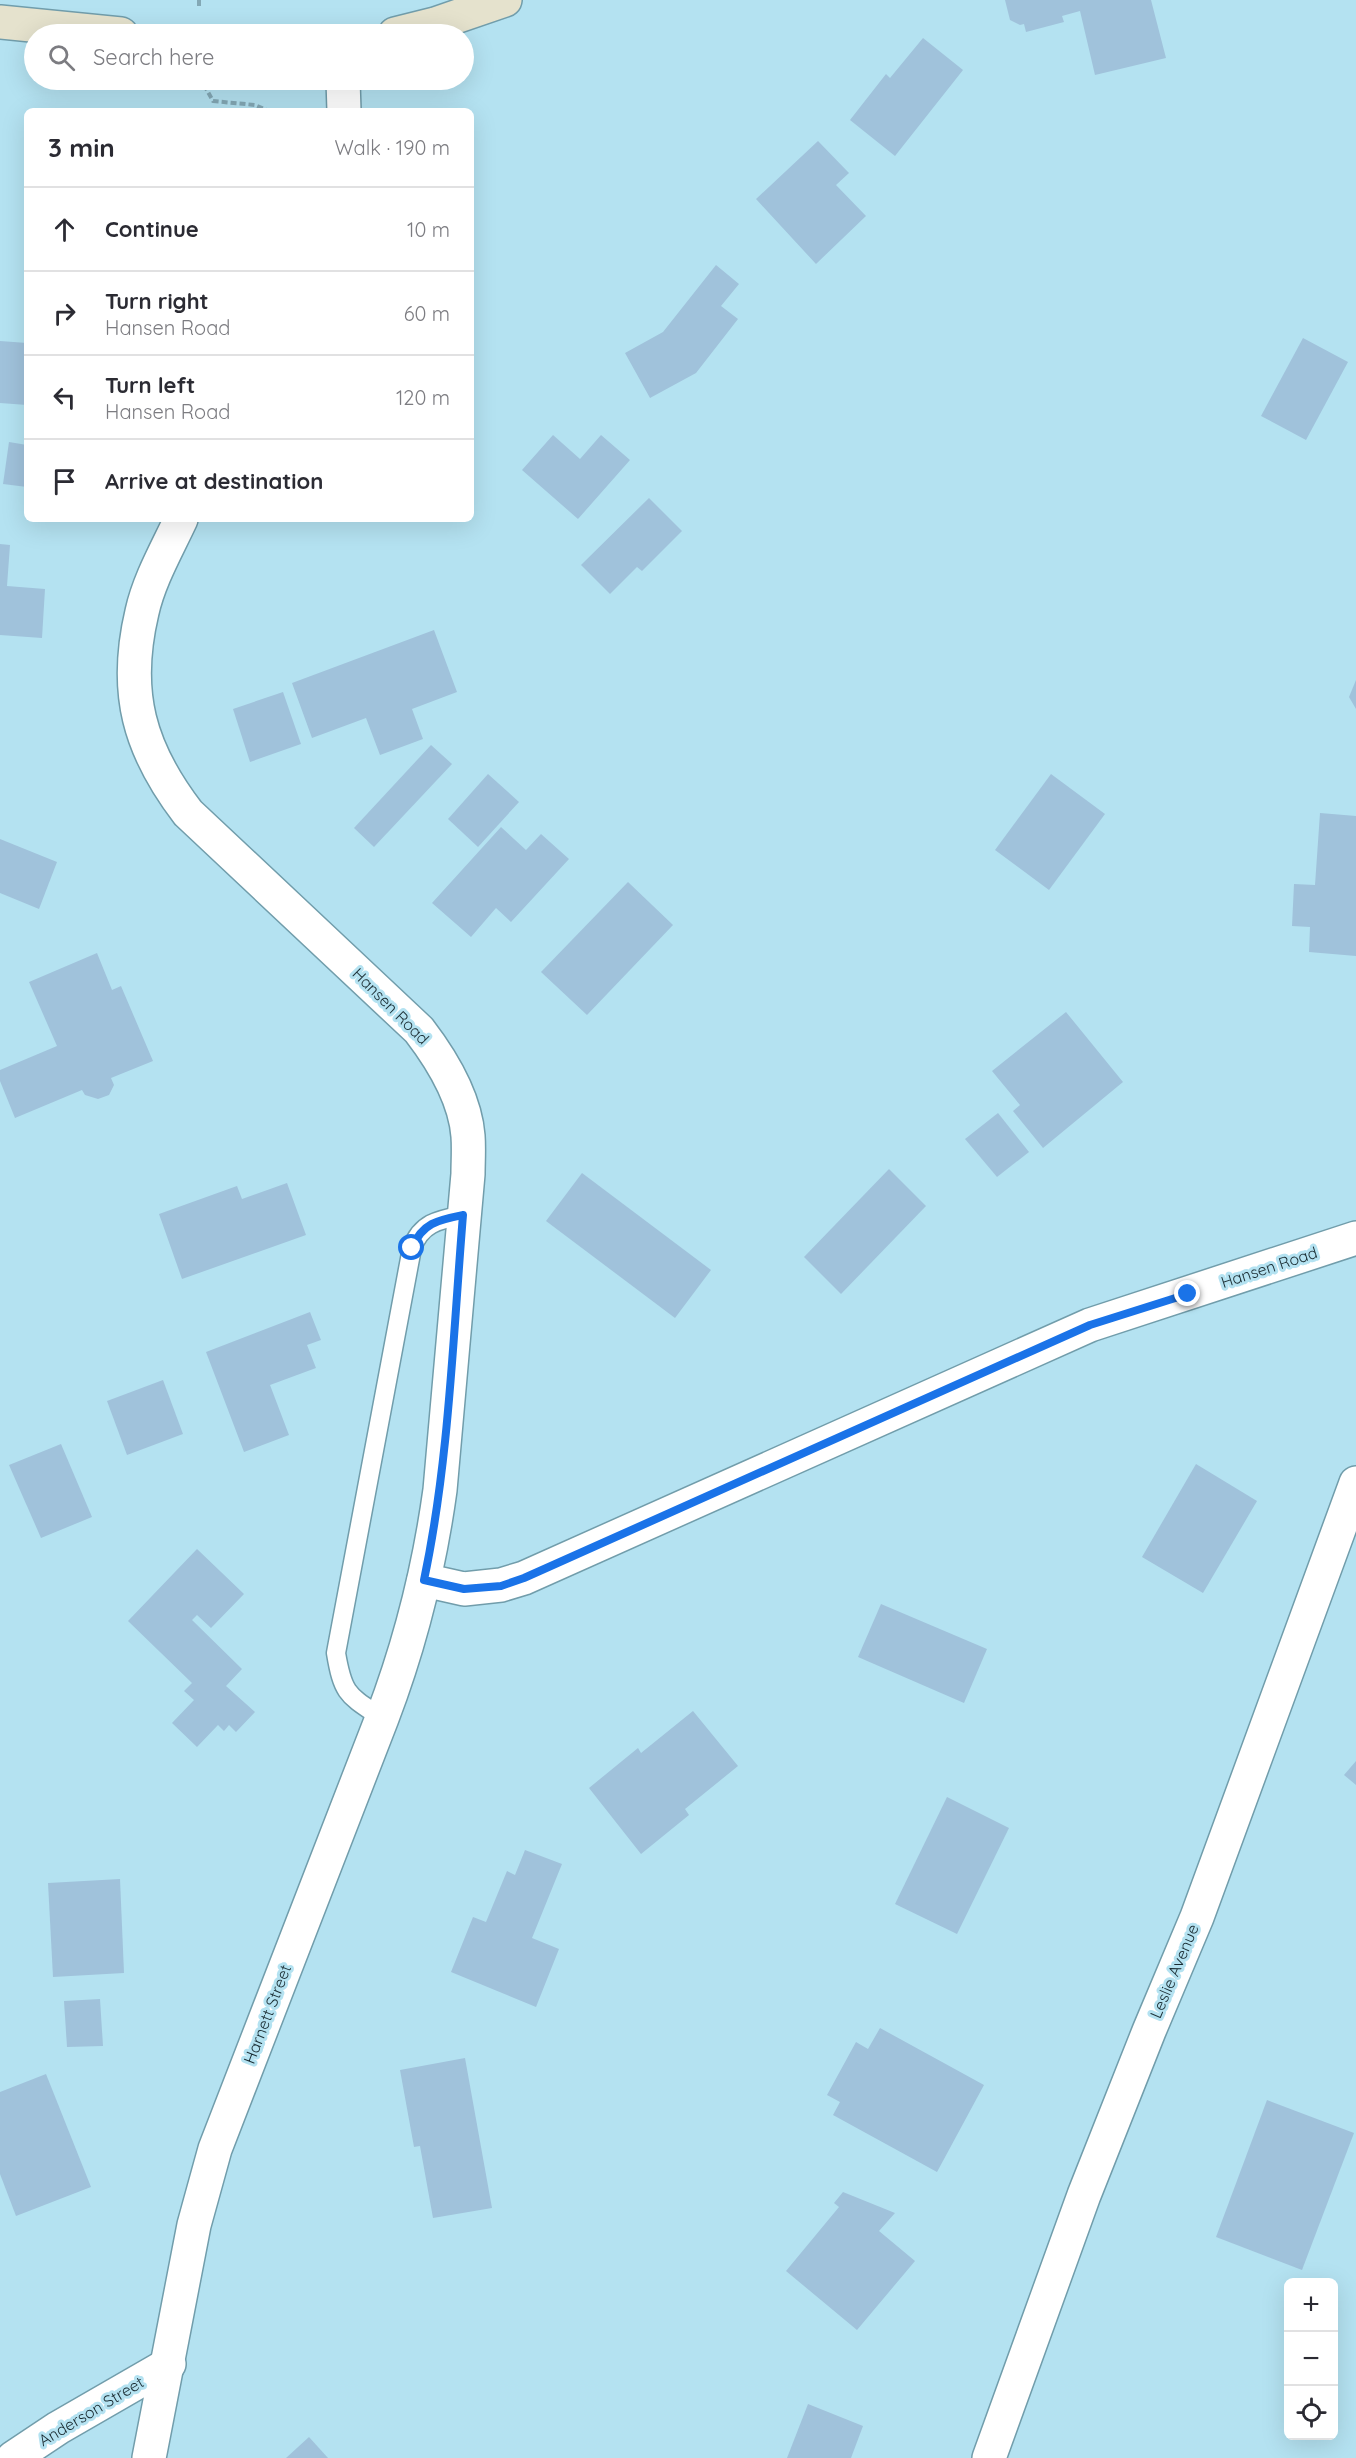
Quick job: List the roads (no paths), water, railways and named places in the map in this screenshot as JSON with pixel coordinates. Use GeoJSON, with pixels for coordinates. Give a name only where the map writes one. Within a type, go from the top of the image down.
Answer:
{"type":"FeatureCollection","features":[{"type":"Feature","properties":{"kind":"main road"},"geometry":{"type":"LineString","coordinates":[[435,24],[505,0]]}},
{"type":"Feature","properties":{"kind":"main road"},"geometry":{"type":"LineString","coordinates":[[0,22],[24,24]]}},
{"type":"Feature","properties":{"kind":"street"},"geometry":{"type":"LineString","coordinates":[[343,90],[344,108]]}},
{"type":"Feature","properties":{"kind":"street","name":"Hansen Road"},"geometry":{"type":"LineString","coordinates":[[180,522],[142,610],[136,645],[134,684],[140,722],[150,754],[165,783],[188,813],[419,1030],[438,1054],[458,1098],[468,1135],[468,1174],[440,1490],[434,1536],[424,1580],[464,1589],[501,1586],[524,1578],[1090,1325],[1356,1238]]}},
{"type":"Feature","properties":{"kind":"street","name":"Leslie Avenue"},"geometry":{"type":"LineString","coordinates":[[989,2458],[1084,2195],[1197,1917],[1356,1483]]}},
{"type":"Feature","properties":{"kind":"street","name":"Harnett Street"},"geometry":{"type":"LineString","coordinates":[[149,2458],[169,2364],[194,2225],[215,2149],[404,1660],[424,1580]]}},
{"type":"Feature","properties":{"kind":"street","name":"Anderson Street"},"geometry":{"type":"LineString","coordinates":[[14,2458],[58,2428],[169,2364]]}},
{"type":"Feature","properties":{"kind":"lane"},"geometry":{"type":"LineString","coordinates":[[382,1718],[353,1698],[344,1687],[336,1653],[412,1248],[417,1235],[426,1227],[439,1220],[463,1215]]}}]}
